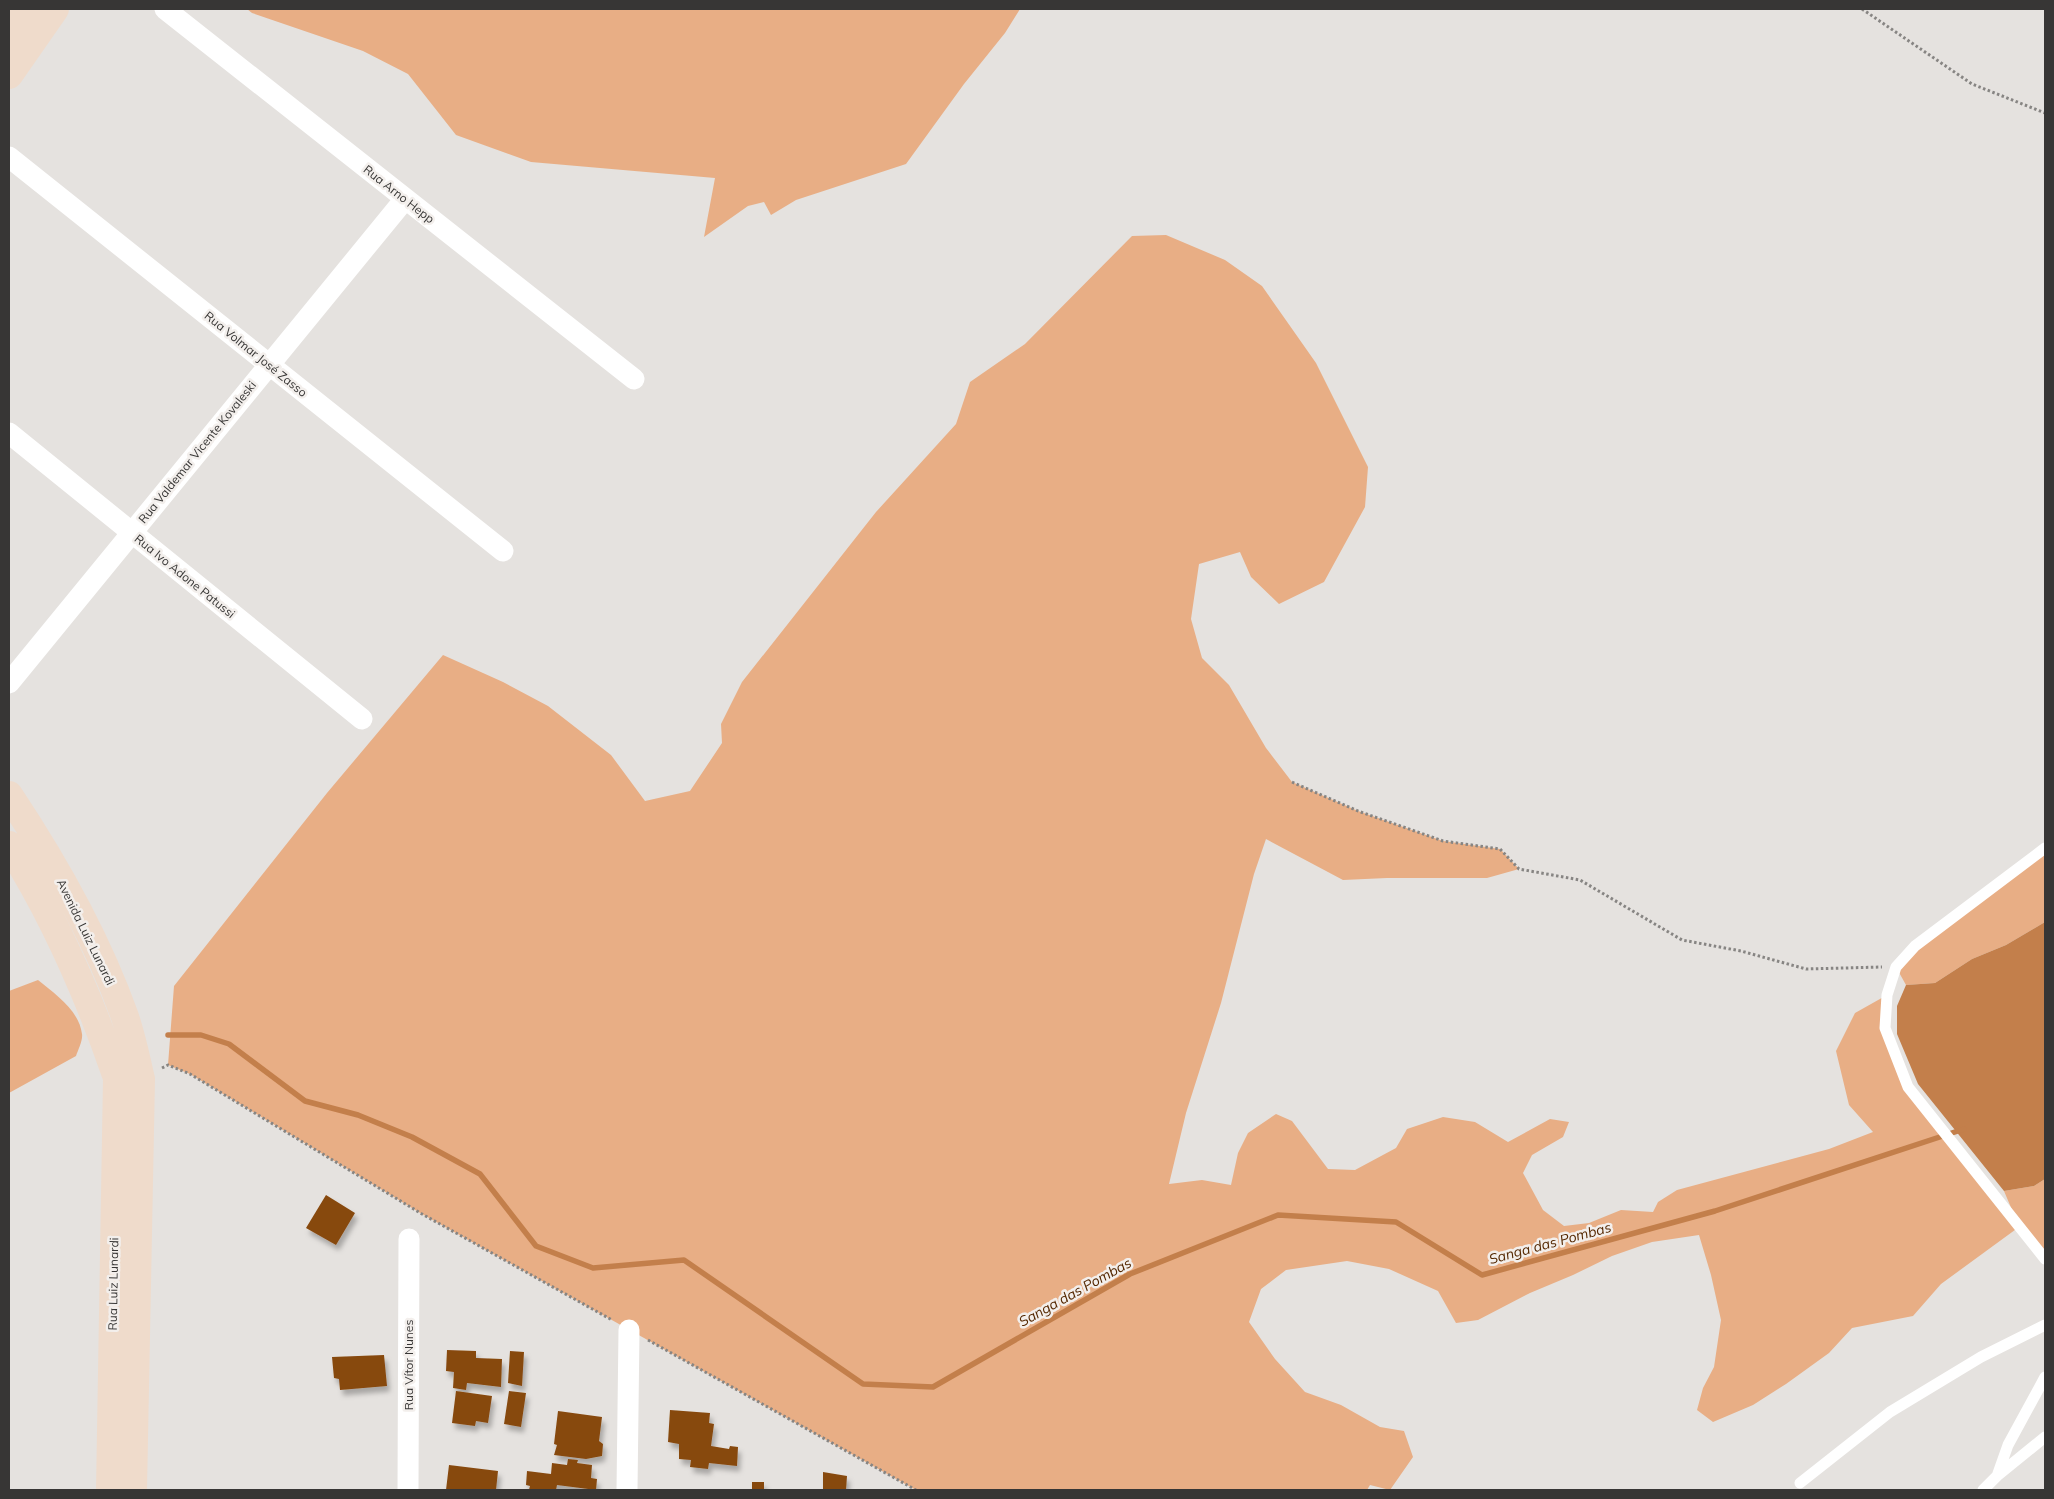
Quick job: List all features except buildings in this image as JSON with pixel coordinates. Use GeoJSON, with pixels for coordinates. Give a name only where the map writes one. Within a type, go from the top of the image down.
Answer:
{"type":"FeatureCollection","features":[{"type":"Feature","properties":{"kind":"street"},"geometry":{"type":"LineString","coordinates":[[9,35],[27,9]]}},
{"type":"Feature","properties":{"kind":"street"},"geometry":{"type":"LineString","coordinates":[[9,75],[55,9]]}},
{"type":"Feature","properties":{"kind":"street","name":"Rua Arno Hepp"},"geometry":{"type":"LineString","coordinates":[[165,9],[634,380]]}},
{"type":"Feature","properties":{"kind":"street","name":"Rua Volmar José Zasso"},"geometry":{"type":"LineString","coordinates":[[9,157],[504,551]]}},
{"type":"Feature","properties":{"kind":"street","name":"Rua Valdemar Vicente Kovaleski"},"geometry":{"type":"LineString","coordinates":[[9,683],[405,199]]}},
{"type":"Feature","properties":{"kind":"street","name":"Rua Ivo Adone Patussi"},"geometry":{"type":"LineString","coordinates":[[9,433],[362,719]]}},
{"type":"Feature","properties":{"kind":"street","name":"Avenida Luiz Lunardi"},"geometry":{"type":"LineString","coordinates":[[9,795],[58,874],[105,967],[126,1018],[129,1078]]}},
{"type":"Feature","properties":{"kind":"street","name":"Avenida Luiz Lunardi"},"geometry":{"type":"LineString","coordinates":[[9,845],[34,888],[80,978],[100,1027],[129,1078]]}},
{"type":"Feature","properties":{"kind":"street","name":"Rua Luiz Lunardi"},"geometry":{"type":"LineString","coordinates":[[110,1490],[129,1078]]}},
{"type":"Feature","properties":{"kind":"street","name":"Rua Luiz Lunardi"},"geometry":{"type":"LineString","coordinates":[[129,1078],[132,1490]]}},
{"type":"Feature","properties":{"kind":"street","name":"Rua Vítor Nunes"},"geometry":{"type":"LineString","coordinates":[[408,1490],[409,1239]]}},
{"type":"Feature","properties":{"kind":"street"},"geometry":{"type":"LineString","coordinates":[[627,1490],[629,1330]]}},
{"type":"Feature","properties":{"kind":"lane"},"geometry":{"type":"LineString","coordinates":[[2045,848],[1915,946],[1896,967],[1887,995],[1885,1028],[1908,1087],[2045,1259]]}},
{"type":"Feature","properties":{"kind":"lane"},"geometry":{"type":"LineString","coordinates":[[1800,1483],[1890,1412],[1981,1357],[2045,1325]]}},
{"type":"Feature","properties":{"kind":"lane"},"geometry":{"type":"LineString","coordinates":[[1997,1476],[2008,1445],[2045,1377]]}},
{"type":"Feature","properties":{"kind":"lane"},"geometry":{"type":"LineString","coordinates":[[1983,1490],[1997,1476],[2045,1437]]}},
{"type":"Feature","properties":{"kind":"path"},"geometry":{"type":"LineString","coordinates":[[1862,9],[1972,84],[2045,113]]}},
{"type":"Feature","properties":{"kind":"path"},"geometry":{"type":"LineString","coordinates":[[1292,782],[1358,811],[1443,842],[1500,849],[1519,869],[1580,880],[1682,940],[1741,951],[1806,969],[1896,967]]}},
{"type":"Feature","properties":{"kind":"path"},"geometry":{"type":"LineString","coordinates":[[129,1078],[168,1065],[190,1074],[422,1214],[916,1490]]}},
{"type":"Feature","properties":{"kind":"shaded area"},"geometry":{"type":"Polygon","coordinates":[[[247,9],[1020,9],[1005,33],[964,84],[906,164],[796,200],[771,215],[764,202],[748,206],[704,237],[715,178],[531,162],[456,135],[408,74],[363,51],[252,13],[247,9]]]}},
{"type":"Feature","properties":{"kind":"shaded area"},"geometry":{"type":"Polygon","coordinates":[[[1166,235],[1225,260],[1262,286],[1316,363],[1368,467],[1365,507],[1324,582],[1279,604],[1251,577],[1240,552],[1199,564],[1191,619],[1202,658],[1229,685],[1266,748],[1292,782],[1358,811],[1443,841],[1500,849],[1519,869],[1487,878],[1343,880],[1266,839],[1254,874],[1221,1003],[1186,1113],[1169,1184],[1202,1180],[1231,1185],[1238,1153],[1248,1133],[1276,1114],[1292,1121],[1328,1169],[1355,1170],[1396,1148],[1407,1129],[1443,1117],[1475,1122],[1508,1142],[1550,1119],[1569,1122],[1563,1137],[1532,1155],[1523,1173],[1543,1210],[1564,1226],[1589,1223],[1621,1210],[1653,1212],[1658,1202],[1677,1190],[1829,1149],[1873,1132],[1849,1105],[1836,1051],[1855,1013],[1887,995],[1885,1028],[1908,1087],[2018,1224],[2004,1191],[2034,1186],[2045,1179],[2045,1259],[2019,1227],[1941,1284],[1913,1316],[1852,1328],[1829,1353],[1786,1384],[1753,1405],[1713,1422],[1697,1410],[1703,1388],[1714,1367],[1721,1320],[1711,1275],[1699,1235],[1652,1242],[1612,1256],[1530,1293],[1478,1320],[1456,1323],[1438,1291],[1389,1269],[1347,1261],[1286,1270],[1261,1289],[1249,1322],[1275,1359],[1305,1392],[1341,1405],[1380,1427],[1404,1431],[1413,1457],[1390,1490],[1370,1485],[1367,1490],[916,1490],[422,1214],[190,1074],[168,1065],[174,986],[327,793],[443,655],[503,682],[548,706],[611,755],[645,801],[690,791],[722,743],[721,724],[742,682],[876,512],[956,424],[970,382],[1025,344],[1132,236],[1166,235]]]}},
{"type":"Feature","properties":{"kind":"shaded area"},"geometry":{"type":"Polygon","coordinates":[[[2045,848],[2045,922],[2006,945],[1972,959],[1935,983],[1906,985],[1896,967],[2045,848]]]}},
{"type":"Feature","properties":{"kind":"shaded area"},"geometry":{"type":"Polygon","coordinates":[[[2045,922],[2045,1179],[2034,1186],[2004,1191],[1918,1084],[1897,1034],[1897,1006],[1906,985],[1935,983],[1972,959],[2006,945],[2045,922]]]}},
{"type":"Feature","properties":{"kind":"shaded area"},"geometry":{"type":"Polygon","coordinates":[[[38,980],[59,997],[76,1017],[82,1034],[81,1042],[76,1056],[9,1093],[9,991],[38,980]]]}},
{"type":"Feature","properties":{"kind":"waterway","name":"Sanga das Pombas"},"geometry":{"type":"LineString","coordinates":[[168,1035],[201,1035],[229,1044],[305,1101],[358,1115],[412,1137],[480,1174],[536,1246],[593,1268],[684,1260],[863,1384],[933,1387],[1130,1274],[1278,1215],[1396,1222],[1482,1275],[1715,1211],[1964,1129]]}}]}
